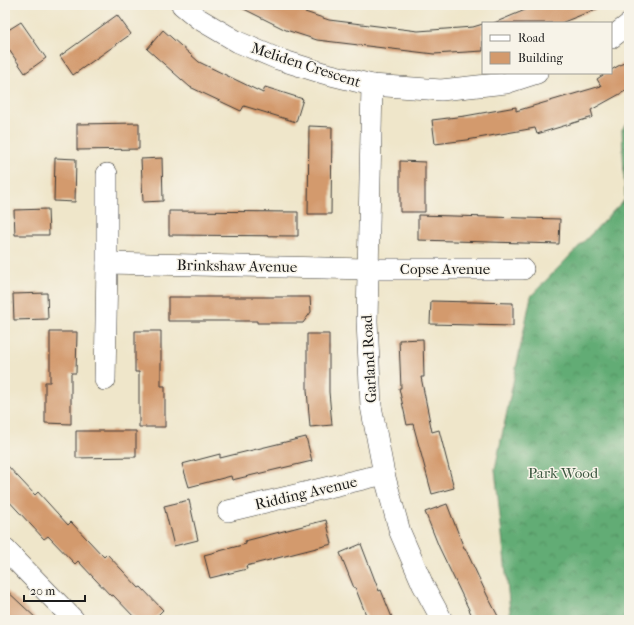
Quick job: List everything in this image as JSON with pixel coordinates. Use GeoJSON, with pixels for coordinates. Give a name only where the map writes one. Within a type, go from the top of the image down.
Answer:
{"type":"FeatureCollection","features":[{"type":"Feature","properties":{"kind":"street","name":"Meliden Crescent"},"geometry":{"type":"LineString","coordinates":[[182,5],[199,19],[238,42],[286,61],[323,73],[372,85],[441,90],[506,83],[534,74]]}},
{"type":"Feature","properties":{"kind":"street"},"geometry":{"type":"LineString","coordinates":[[612,37],[629,24]]}},
{"type":"Feature","properties":{"kind":"street","name":"Garland Road"},"geometry":{"type":"LineString","coordinates":[[372,85],[367,269],[367,321],[371,406],[384,474],[400,532],[422,585],[442,620]]}},
{"type":"Feature","properties":{"kind":"street"},"geometry":{"type":"LineString","coordinates":[[105,380],[107,174]]}},
{"type":"Feature","properties":{"kind":"street","name":"Brinkshaw Avenue"},"geometry":{"type":"LineString","coordinates":[[107,263],[367,269]]}},
{"type":"Feature","properties":{"kind":"street","name":"Copse Avenue"},"geometry":{"type":"LineString","coordinates":[[367,269],[523,269]]}},
{"type":"Feature","properties":{"kind":"street","name":"Ridding Avenue"},"geometry":{"type":"LineString","coordinates":[[228,511],[384,474]]}},
{"type":"Feature","properties":{"kind":"street"},"geometry":{"type":"LineString","coordinates":[[5,549],[74,620]]}},
{"type":"Feature","properties":{"kind":"green space","name":"Park Wood"},"geometry":{"type":"Polygon","coordinates":[[[629,122],[629,620],[511,620],[495,469],[531,296],[625,199],[622,129],[629,122]]]}},
{"type":"Feature","properties":{"kind":"building"},"geometry":{"type":"Polygon","coordinates":[[[236,5],[284,5],[329,20],[418,31],[473,27],[482,24],[482,51],[434,54],[317,40],[286,30],[236,5]]]}},
{"type":"Feature","properties":{"kind":"building"},"geometry":{"type":"Polygon","coordinates":[[[537,5],[604,5],[564,22],[496,22],[537,5]]]}},
{"type":"Feature","properties":{"kind":"building"},"geometry":{"type":"Polygon","coordinates":[[[117,15],[131,34],[73,75],[60,56],[117,15]]]}},
{"type":"Feature","properties":{"kind":"building"},"geometry":{"type":"Polygon","coordinates":[[[21,22],[46,58],[25,73],[5,44],[5,32],[21,22]]]}},
{"type":"Feature","properties":{"kind":"building"},"geometry":{"type":"Polygon","coordinates":[[[163,30],[199,62],[263,93],[265,87],[303,99],[296,122],[244,106],[241,111],[190,87],[147,49],[163,30]]]}},
{"type":"Feature","properties":{"kind":"building"},"geometry":{"type":"Polygon","coordinates":[[[629,60],[629,89],[591,110],[593,117],[537,134],[535,128],[435,144],[432,120],[516,107],[516,111],[601,86],[597,79],[604,74],[612,74],[612,69],[629,60]]]}},
{"type":"Feature","properties":{"kind":"building"},"geometry":{"type":"Polygon","coordinates":[[[139,123],[139,149],[77,150],[77,124],[139,123]]]}},
{"type":"Feature","properties":{"kind":"building"},"geometry":{"type":"Polygon","coordinates":[[[309,126],[332,127],[331,214],[308,214],[309,126]]]}},
{"type":"Feature","properties":{"kind":"building"},"geometry":{"type":"Polygon","coordinates":[[[55,158],[76,159],[75,202],[54,201],[55,158]]]}},
{"type":"Feature","properties":{"kind":"building"},"geometry":{"type":"Polygon","coordinates":[[[162,158],[163,201],[143,202],[141,159],[162,158]]]}},
{"type":"Feature","properties":{"kind":"building"},"geometry":{"type":"Polygon","coordinates":[[[400,161],[425,162],[425,212],[400,212],[400,161]]]}},
{"type":"Feature","properties":{"kind":"building"},"geometry":{"type":"Polygon","coordinates":[[[48,209],[49,235],[15,235],[14,210],[48,209]]]}},
{"type":"Feature","properties":{"kind":"building"},"geometry":{"type":"Polygon","coordinates":[[[169,211],[298,212],[298,236],[169,235],[169,211]]]}},
{"type":"Feature","properties":{"kind":"building"},"geometry":{"type":"Polygon","coordinates":[[[418,215],[560,219],[559,244],[418,240],[418,215]]]}},
{"type":"Feature","properties":{"kind":"building"},"geometry":{"type":"Polygon","coordinates":[[[47,293],[48,319],[14,320],[13,294],[47,293]]]}},
{"type":"Feature","properties":{"kind":"building"},"geometry":{"type":"Polygon","coordinates":[[[168,297],[310,297],[311,312],[303,323],[257,323],[257,321],[168,321],[168,297]]]}},
{"type":"Feature","properties":{"kind":"building"},"geometry":{"type":"Polygon","coordinates":[[[431,301],[513,303],[513,326],[430,324],[431,301]]]}},
{"type":"Feature","properties":{"kind":"building"},"geometry":{"type":"Polygon","coordinates":[[[135,331],[161,331],[161,386],[165,386],[165,427],[139,427],[139,372],[135,372],[135,331]]]}},
{"type":"Feature","properties":{"kind":"building"},"geometry":{"type":"Polygon","coordinates":[[[50,332],[77,332],[76,373],[71,373],[71,424],[45,423],[45,382],[50,382],[50,332]]]}},
{"type":"Feature","properties":{"kind":"building"},"geometry":{"type":"Polygon","coordinates":[[[307,334],[329,334],[329,392],[332,425],[310,427],[307,390],[307,334]]]}},
{"type":"Feature","properties":{"kind":"building"},"geometry":{"type":"Polygon","coordinates":[[[423,339],[424,377],[421,377],[432,432],[439,430],[454,488],[432,494],[413,424],[407,425],[399,388],[401,388],[399,340],[423,339]]]}},
{"type":"Feature","properties":{"kind":"building"},"geometry":{"type":"Polygon","coordinates":[[[76,431],[136,431],[136,457],[76,458],[76,431]]]}},
{"type":"Feature","properties":{"kind":"building"},"geometry":{"type":"Polygon","coordinates":[[[306,437],[312,461],[232,480],[231,476],[189,487],[182,464],[220,454],[220,458],[306,437]]]}},
{"type":"Feature","properties":{"kind":"building"},"geometry":{"type":"Polygon","coordinates":[[[5,463],[35,495],[38,492],[68,525],[71,522],[104,557],[107,554],[139,588],[141,587],[163,610],[153,620],[137,620],[113,595],[111,596],[78,561],[75,564],[48,536],[44,539],[5,497],[5,463]]]}},
{"type":"Feature","properties":{"kind":"building"},"geometry":{"type":"Polygon","coordinates":[[[189,500],[198,540],[174,546],[164,506],[189,500]]]}},
{"type":"Feature","properties":{"kind":"building"},"geometry":{"type":"Polygon","coordinates":[[[447,504],[464,548],[500,620],[474,620],[439,547],[425,512],[447,504]]]}},
{"type":"Feature","properties":{"kind":"building"},"geometry":{"type":"Polygon","coordinates":[[[326,520],[332,544],[246,566],[247,569],[210,578],[204,555],[246,544],[245,541],[326,520]]]}},
{"type":"Feature","properties":{"kind":"building"},"geometry":{"type":"Polygon","coordinates":[[[361,544],[379,591],[381,590],[393,620],[368,620],[355,587],[354,588],[340,553],[361,544]]]}},
{"type":"Feature","properties":{"kind":"building"},"geometry":{"type":"Polygon","coordinates":[[[5,589],[38,620],[5,620],[5,589]]]}}]}
